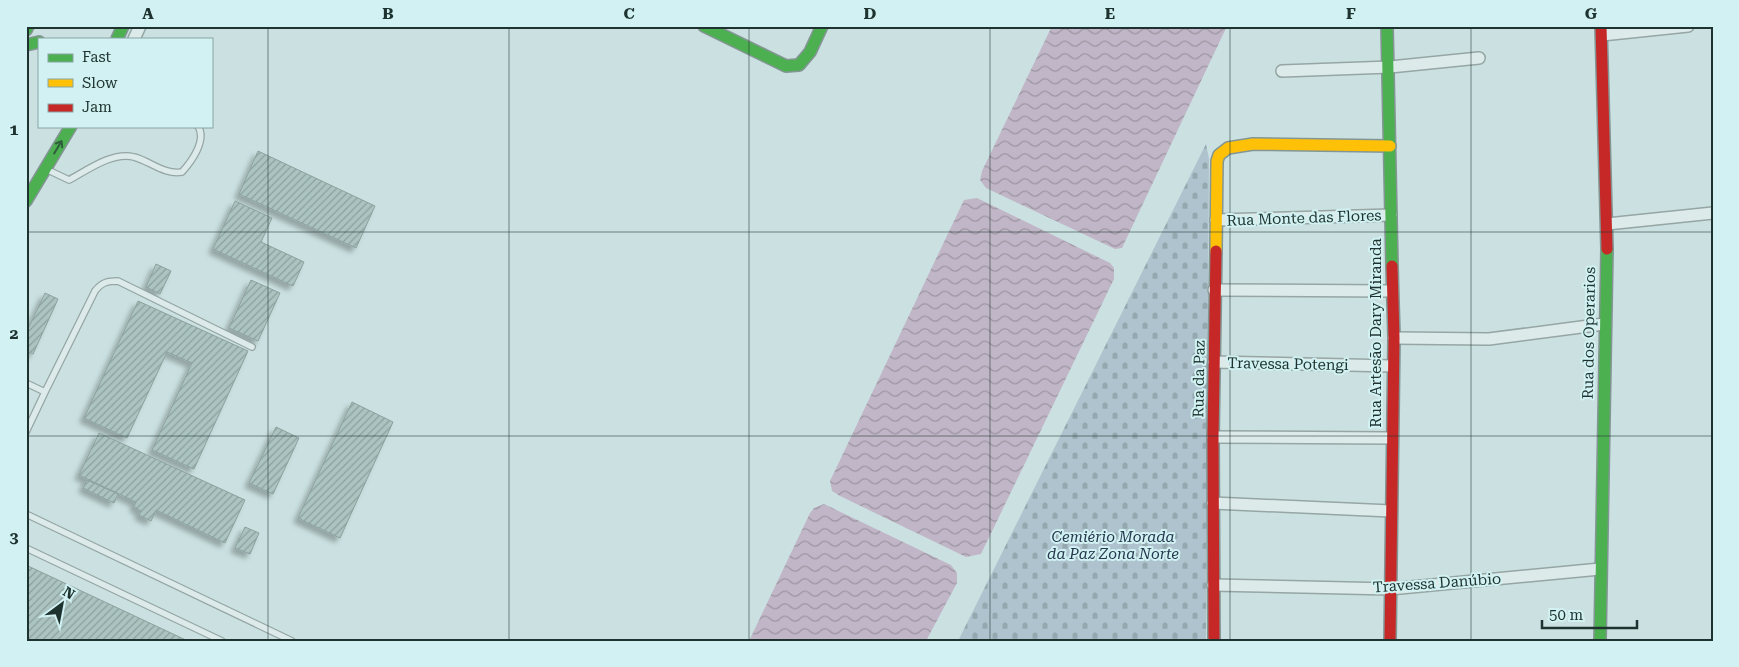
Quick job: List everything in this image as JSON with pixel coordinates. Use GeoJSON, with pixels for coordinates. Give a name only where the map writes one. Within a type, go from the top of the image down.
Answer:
{"type":"FeatureCollection","features":[{"type":"Feature","properties":{"kind":"street"},"geometry":{"type":"LineString","coordinates":[[26,30],[28,26]]}},
{"type":"Feature","properties":{"kind":"street"},"geometry":{"type":"LineString","coordinates":[[117,38],[123,26]]}},
{"type":"Feature","properties":{"kind":"street"},"geometry":{"type":"LineString","coordinates":[[134,38],[140,26]]}},
{"type":"Feature","properties":{"kind":"street"},"geometry":{"type":"LineString","coordinates":[[704,26],[786,66],[799,65],[810,52],[822,26]]}},
{"type":"Feature","properties":{"kind":"street","name":"Rua Artesão Dary Miranda"},"geometry":{"type":"LineString","coordinates":[[1387,26],[1390,67],[1394,338],[1391,438],[1390,641]]}},
{"type":"Feature","properties":{"kind":"street"},"geometry":{"type":"LineString","coordinates":[[1601,31],[1688,26]]}},
{"type":"Feature","properties":{"kind":"street","name":"Rua dos Operarios"},"geometry":{"type":"LineString","coordinates":[[1600,641],[1606,224],[1601,31]]}},
{"type":"Feature","properties":{"kind":"street"},"geometry":{"type":"LineString","coordinates":[[1282,71],[1390,67],[1479,58]]}},
{"type":"Feature","properties":{"kind":"street"},"geometry":{"type":"LineString","coordinates":[[26,201],[70,128]]}},
{"type":"Feature","properties":{"kind":"street","name":"Rua da Paz"},"geometry":{"type":"LineString","coordinates":[[1214,641],[1213,437],[1216,161],[1219,155],[1228,148],[1253,144],[1390,146]]}},
{"type":"Feature","properties":{"kind":"street"},"geometry":{"type":"LineString","coordinates":[[1606,224],[1713,213]]}},
{"type":"Feature","properties":{"kind":"street","name":"Rua Monte das Flores"},"geometry":{"type":"LineString","coordinates":[[1216,220],[1391,216]]}},
{"type":"Feature","properties":{"kind":"street"},"geometry":{"type":"LineString","coordinates":[[1214,290],[1392,291]]}},
{"type":"Feature","properties":{"kind":"street"},"geometry":{"type":"LineString","coordinates":[[1394,338],[1489,338],[1604,324]]}},
{"type":"Feature","properties":{"kind":"street","name":"Travessa Potengi"},"geometry":{"type":"LineString","coordinates":[[1214,362],[1393,366]]}},
{"type":"Feature","properties":{"kind":"street"},"geometry":{"type":"LineString","coordinates":[[1213,437],[1391,438]]}},
{"type":"Feature","properties":{"kind":"street"},"geometry":{"type":"LineString","coordinates":[[1213,503],[1391,511]]}},
{"type":"Feature","properties":{"kind":"street","name":"Travessa Danúbio"},"geometry":{"type":"LineString","coordinates":[[1213,585],[1390,589],[1600,570]]}},
{"type":"Feature","properties":{"kind":"lane"},"geometry":{"type":"LineString","coordinates":[[45,168],[69,180],[109,160],[134,156],[167,171],[182,172],[201,140],[202,132],[199,128]]}},
{"type":"Feature","properties":{"kind":"lane"},"geometry":{"type":"LineString","coordinates":[[26,432],[100,284],[108,281],[118,281],[252,347]]}},
{"type":"Feature","properties":{"kind":"lane"},"geometry":{"type":"LineString","coordinates":[[26,383],[45,392]]}},
{"type":"Feature","properties":{"kind":"lane"},"geometry":{"type":"LineString","coordinates":[[26,514],[292,641]]}},
{"type":"Feature","properties":{"kind":"lane"},"geometry":{"type":"LineString","coordinates":[[26,548],[222,641]]}},
{"type":"Feature","properties":{"kind":"green space","name":"Cemiério Morada da Paz Zona Norte"},"geometry":{"type":"Polygon","coordinates":[[[1206,144],[1209,159],[1206,641],[958,641],[1206,144]]]}},
{"type":"Feature","properties":{"kind":"water"},"geometry":{"type":"Polygon","coordinates":[[[1052,26],[1227,26],[1122,248],[1115,249],[986,188],[980,180],[982,171],[1052,26]]]}},
{"type":"Feature","properties":{"kind":"water"},"geometry":{"type":"Polygon","coordinates":[[[977,198],[1110,263],[1114,268],[1114,279],[981,554],[966,557],[840,496],[832,491],[830,481],[964,200],[977,198]]]}},
{"type":"Feature","properties":{"kind":"water"},"geometry":{"type":"Polygon","coordinates":[[[824,504],[951,565],[957,573],[957,583],[926,641],[749,641],[810,513],[814,508],[824,504]]]}},
{"type":"Feature","properties":{"kind":"building"},"geometry":{"type":"Polygon","coordinates":[[[258,151],[375,206],[356,248],[239,194],[258,151]]]}},
{"type":"Feature","properties":{"kind":"building"},"geometry":{"type":"Polygon","coordinates":[[[235,201],[272,218],[261,242],[304,262],[293,286],[213,249],[235,201]]]}},
{"type":"Feature","properties":{"kind":"building"},"geometry":{"type":"Polygon","coordinates":[[[156,264],[171,271],[160,294],[146,287],[156,264]]]}},
{"type":"Feature","properties":{"kind":"building"},"geometry":{"type":"Polygon","coordinates":[[[251,280],[280,293],[258,341],[229,328],[251,280]]]}},
{"type":"Feature","properties":{"kind":"building"},"geometry":{"type":"Polygon","coordinates":[[[45,293],[58,299],[33,354],[26,351],[26,333],[45,293]]]}},
{"type":"Feature","properties":{"kind":"building"},"geometry":{"type":"Polygon","coordinates":[[[138,301],[248,351],[194,469],[152,450],[192,363],[167,352],[127,438],[84,418],[138,301]]]}},
{"type":"Feature","properties":{"kind":"building"},"geometry":{"type":"Polygon","coordinates":[[[352,402],[393,422],[340,538],[298,518],[352,402]]]}},
{"type":"Feature","properties":{"kind":"building"},"geometry":{"type":"Polygon","coordinates":[[[276,427],[299,438],[273,494],[249,483],[276,427]]]}},
{"type":"Feature","properties":{"kind":"building"},"geometry":{"type":"Polygon","coordinates":[[[99,433],[245,500],[225,543],[156,510],[151,521],[139,515],[141,511],[134,507],[136,502],[79,475],[99,433]]]}},
{"type":"Feature","properties":{"kind":"building"},"geometry":{"type":"Polygon","coordinates":[[[87,480],[118,494],[114,503],[83,488],[87,480]]]}},
{"type":"Feature","properties":{"kind":"building"},"geometry":{"type":"Polygon","coordinates":[[[245,527],[259,533],[250,554],[235,548],[245,527]]]}},
{"type":"Feature","properties":{"kind":"building"},"geometry":{"type":"Polygon","coordinates":[[[26,565],[188,641],[26,641],[26,565]]]}},
{"type":"Feature","properties":{"kind":"traffic: fast"},"geometry":{"type":"LineString","coordinates":[[26,30],[28,26]]}},
{"type":"Feature","properties":{"kind":"traffic: fast"},"geometry":{"type":"LineString","coordinates":[[117,38],[123,26]]}},
{"type":"Feature","properties":{"kind":"traffic: fast"},"geometry":{"type":"LineString","coordinates":[[704,26],[786,66],[799,65],[810,52],[822,26]]}},
{"type":"Feature","properties":{"kind":"traffic: fast"},"geometry":{"type":"LineString","coordinates":[[1387,26],[1392,266]]}},
{"type":"Feature","properties":{"kind":"traffic: fast"},"geometry":{"type":"LineString","coordinates":[[26,45],[38,42]]}},
{"type":"Feature","properties":{"kind":"traffic: fast"},"geometry":{"type":"LineString","coordinates":[[26,201],[70,128]]}},
{"type":"Feature","properties":{"kind":"traffic: fast"},"geometry":{"type":"LineString","coordinates":[[1600,641],[1607,249]]}},
{"type":"Feature","properties":{"kind":"traffic: slow"},"geometry":{"type":"LineString","coordinates":[[1216,251],[1217,161],[1219,155],[1228,148],[1253,144],[1390,146]]}},
{"type":"Feature","properties":{"kind":"traffic: jam"},"geometry":{"type":"LineString","coordinates":[[1601,26],[1607,249]]}},
{"type":"Feature","properties":{"kind":"traffic: jam"},"geometry":{"type":"LineString","coordinates":[[1214,641],[1213,437],[1216,251]]}},
{"type":"Feature","properties":{"kind":"traffic: jam"},"geometry":{"type":"LineString","coordinates":[[1390,641],[1394,338],[1392,266]]}}]}
